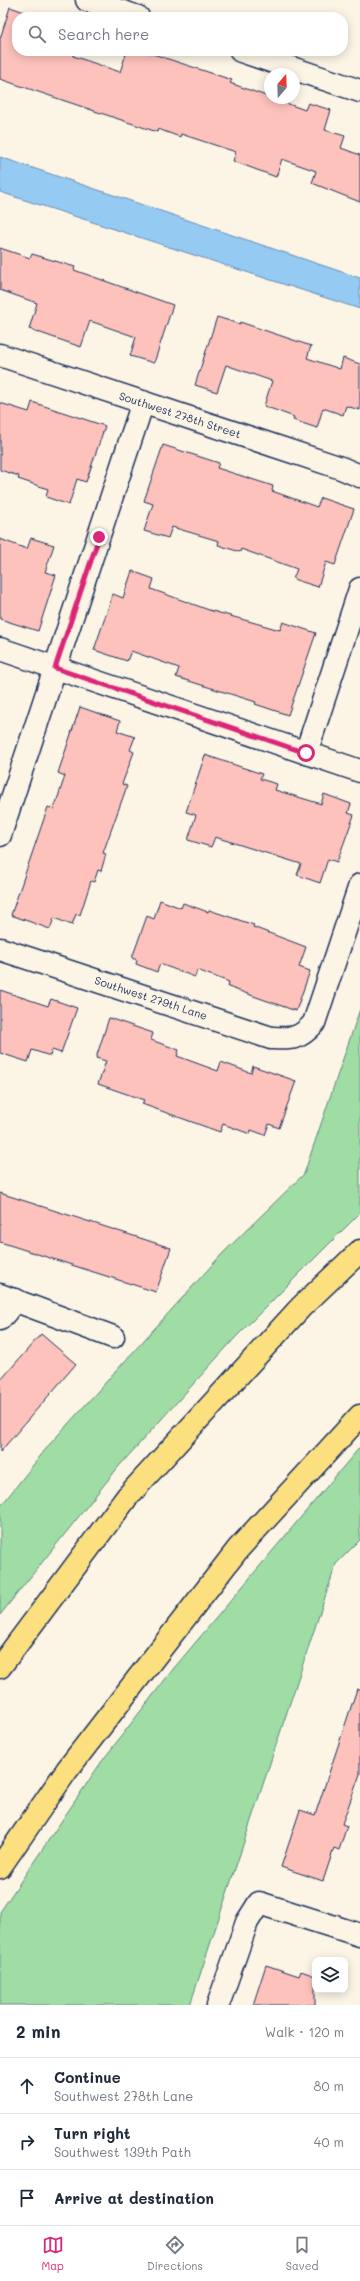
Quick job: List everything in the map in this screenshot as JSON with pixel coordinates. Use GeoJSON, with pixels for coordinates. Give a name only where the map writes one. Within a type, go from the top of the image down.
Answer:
{"type":"FeatureCollection","features":[{"type":"Feature","properties":{"kind":"highway"},"geometry":{"type":"LineString","coordinates":[[0,1667],[127,1497],[301,1307],[360,1251]]}},
{"type":"Feature","properties":{"kind":"highway"},"geometry":{"type":"LineString","coordinates":[[0,1867],[67,1770],[238,1549],[360,1416]]}},
{"type":"Feature","properties":{"kind":"street"},"geometry":{"type":"LineString","coordinates":[[87,0],[123,12]]}},
{"type":"Feature","properties":{"kind":"street"},"geometry":{"type":"LineString","coordinates":[[256,56],[360,91]]}},
{"type":"Feature","properties":{"kind":"street","name":"Southwest 278th Street"},"geometry":{"type":"LineString","coordinates":[[0,355],[341,468],[360,476]]}},
{"type":"Feature","properties":{"kind":"street"},"geometry":{"type":"LineString","coordinates":[[0,835],[143,402]]}},
{"type":"Feature","properties":{"kind":"street"},"geometry":{"type":"LineString","coordinates":[[306,753],[360,589]]}},
{"type":"Feature","properties":{"kind":"street"},"geometry":{"type":"LineString","coordinates":[[0,649],[360,771]]}},
{"type":"Feature","properties":{"kind":"street","name":"Southwest 279th Lane"},"geometry":{"type":"LineString","coordinates":[[0,949],[271,1038],[292,1039],[304,1035],[314,1023],[360,885]]}},
{"type":"Feature","properties":{"kind":"street"},"geometry":{"type":"LineString","coordinates":[[0,1319],[8,1298],[113,1337]]}},
{"type":"Feature","properties":{"kind":"street"},"geometry":{"type":"LineString","coordinates":[[218,2005],[247,1922],[259,1903],[360,1934]]}},
{"type":"Feature","properties":{"kind":"green space"},"geometry":{"type":"Polygon","coordinates":[[[360,1009],[360,1213],[235,1338],[120,1465],[0,1615],[0,1507],[49,1445],[222,1254],[304,1174],[360,1009]]]}},
{"type":"Feature","properties":{"kind":"green space"},"geometry":{"type":"Polygon","coordinates":[[[360,1447],[360,1540],[336,1564],[190,2005],[0,2005],[0,1912],[102,1761],[174,1668],[360,1447]]]}},
{"type":"Feature","properties":{"kind":"water"},"geometry":{"type":"Polygon","coordinates":[[[0,157],[360,278],[360,309],[0,192],[0,157]]]}},
{"type":"Feature","properties":{"kind":"building"},"geometry":{"type":"Polygon","coordinates":[[[10,7],[24,12],[12,12],[12,56],[73,56],[120,72],[125,56],[159,56],[232,80],[230,83],[264,95],[264,104],[288,104],[305,110],[308,103],[331,110],[325,130],[345,136],[341,148],[360,155],[360,202],[312,183],[316,171],[282,159],[276,177],[233,161],[236,152],[181,134],[180,137],[158,129],[157,132],[0,79],[0,39],[10,7]]]}},
{"type":"Feature","properties":{"kind":"building"},"geometry":{"type":"Polygon","coordinates":[[[0,248],[30,258],[32,254],[75,267],[74,270],[173,305],[154,363],[130,356],[136,337],[90,321],[81,347],[29,329],[37,303],[0,290],[0,248]]]}},
{"type":"Feature","properties":{"kind":"building"},"geometry":{"type":"Polygon","coordinates":[[[217,317],[240,324],[240,322],[311,346],[307,358],[340,369],[343,358],[360,364],[360,410],[346,406],[343,415],[323,408],[317,428],[293,420],[294,417],[264,406],[272,381],[226,365],[217,392],[195,385],[217,317]]]}},
{"type":"Feature","properties":{"kind":"building"},"geometry":{"type":"Polygon","coordinates":[[[32,402],[105,426],[86,482],[77,479],[69,505],[46,497],[48,489],[18,479],[19,476],[0,470],[0,403],[29,412],[32,402]]]}},
{"type":"Feature","properties":{"kind":"building"},"geometry":{"type":"Polygon","coordinates":[[[163,445],[219,463],[217,468],[273,486],[272,491],[317,507],[321,498],[354,509],[335,565],[326,562],[318,587],[293,579],[297,569],[241,549],[240,552],[218,545],[219,541],[172,527],[168,538],[144,531],[153,504],[144,501],[163,445]]]}},
{"type":"Feature","properties":{"kind":"building"},"geometry":{"type":"Polygon","coordinates":[[[31,538],[54,545],[45,572],[56,575],[38,631],[0,619],[0,539],[27,549],[31,538]]]}},
{"type":"Feature","properties":{"kind":"building"},"geometry":{"type":"Polygon","coordinates":[[[132,571],[154,579],[151,589],[209,610],[280,630],[283,622],[316,633],[288,715],[255,704],[256,702],[176,677],[179,668],[131,651],[127,661],[94,650],[113,594],[123,598],[132,571]]]}},
{"type":"Feature","properties":{"kind":"building"},"geometry":{"type":"Polygon","coordinates":[[[80,707],[120,721],[117,731],[135,737],[130,750],[134,752],[122,784],[127,786],[103,853],[106,854],[101,871],[98,870],[94,882],[91,881],[80,915],[76,914],[72,925],[54,918],[50,929],[11,915],[48,807],[54,809],[65,776],[58,773],[80,707]]]}},
{"type":"Feature","properties":{"kind":"building"},"geometry":{"type":"Polygon","coordinates":[[[205,755],[262,774],[260,779],[277,784],[275,790],[321,804],[324,794],[351,804],[348,813],[354,815],[337,862],[328,859],[320,883],[297,875],[301,864],[215,837],[211,847],[188,840],[196,815],[186,812],[205,755]]]}},
{"type":"Feature","properties":{"kind":"building"},"geometry":{"type":"Polygon","coordinates":[[[160,900],[181,908],[183,903],[208,912],[209,910],[254,925],[253,927],[306,947],[299,967],[310,971],[296,1011],[228,987],[229,982],[197,970],[195,977],[160,964],[157,972],[136,964],[137,960],[132,958],[147,916],[154,919],[160,900]]]}},
{"type":"Feature","properties":{"kind":"building"},"geometry":{"type":"Polygon","coordinates":[[[0,990],[48,1006],[51,999],[77,1008],[61,1053],[52,1050],[50,1056],[32,1050],[28,1062],[0,1053],[0,990]]]}},
{"type":"Feature","properties":{"kind":"building"},"geometry":{"type":"Polygon","coordinates":[[[109,1018],[153,1033],[151,1040],[179,1050],[177,1056],[218,1071],[221,1062],[251,1073],[253,1066],[296,1081],[279,1128],[269,1124],[265,1135],[251,1130],[250,1134],[223,1124],[220,1132],[142,1104],[144,1100],[98,1084],[106,1061],[96,1058],[109,1018]]]}},
{"type":"Feature","properties":{"kind":"building"},"geometry":{"type":"Polygon","coordinates":[[[0,1193],[171,1248],[156,1292],[0,1242],[0,1193]]]}},
{"type":"Feature","properties":{"kind":"building"},"geometry":{"type":"Polygon","coordinates":[[[41,1334],[76,1364],[0,1452],[0,1381],[41,1334]]]}},
{"type":"Feature","properties":{"kind":"building"},"geometry":{"type":"Polygon","coordinates":[[[357,1689],[360,1690],[360,1774],[342,1824],[347,1826],[339,1850],[334,1848],[323,1881],[281,1867],[300,1810],[315,1815],[357,1689]]]}},
{"type":"Feature","properties":{"kind":"building"},"geometry":{"type":"Polygon","coordinates":[[[266,1965],[299,1976],[301,1971],[312,1975],[312,1993],[315,1993],[315,2005],[253,2005],[266,1965]]]}},
{"type":"Feature","properties":{"kind":"route"},"geometry":{"type":"LineString","coordinates":[[99,537],[55,668],[306,753]]}}]}
